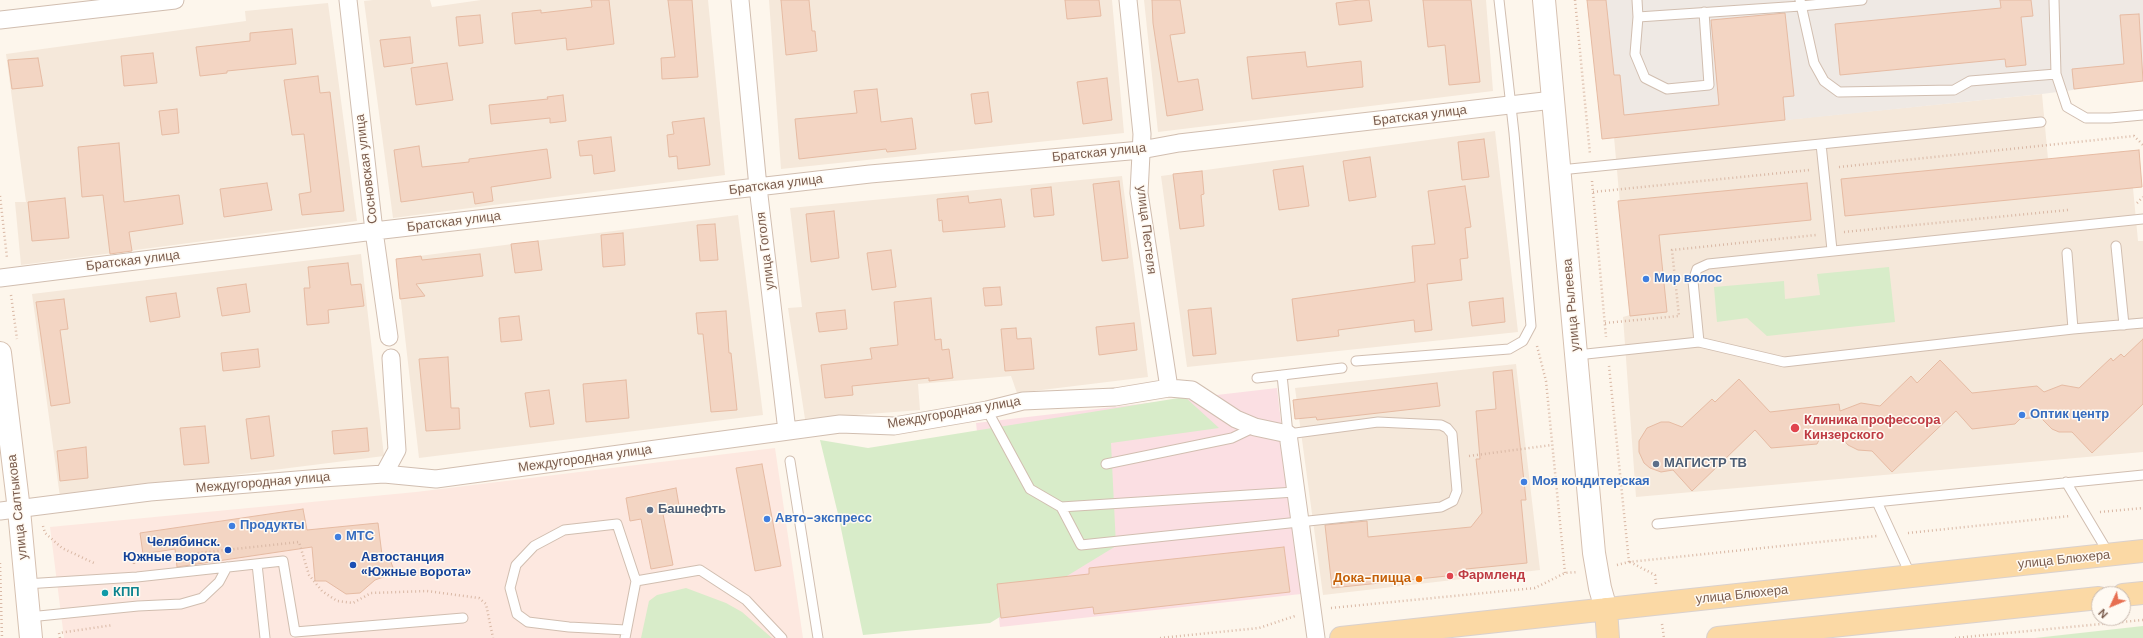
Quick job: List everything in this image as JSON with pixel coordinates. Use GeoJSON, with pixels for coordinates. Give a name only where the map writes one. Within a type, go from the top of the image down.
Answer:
{"type":"FeatureCollection","features":[{"type":"Feature","properties":{"kind":"main road","name":"улица Блюхера"},"geometry":{"type":"LineString","coordinates":[[1341,638],[2143,551]]}},
{"type":"Feature","properties":{"kind":"main road"},"geometry":{"type":"LineString","coordinates":[[2131,594],[2143,593]]}},
{"type":"Feature","properties":{"kind":"main road"},"geometry":{"type":"LineString","coordinates":[[1718,638],[1791,634],[2091,599]]}},
{"type":"Feature","properties":{"kind":"main road"},"geometry":{"type":"LineString","coordinates":[[1606,609],[1608,638]]}},
{"type":"Feature","properties":{"kind":"street"},"geometry":{"type":"LineString","coordinates":[[0,20],[175,0]]}},
{"type":"Feature","properties":{"kind":"street","name":"Сосновская улица"},"geometry":{"type":"LineString","coordinates":[[348,0],[374,231],[389,337]]}},
{"type":"Feature","properties":{"kind":"street","name":"улица Гоголя"},"geometry":{"type":"LineString","coordinates":[[740,0],[758,187],[787,431]]}},
{"type":"Feature","properties":{"kind":"street","name":"улица Пестеля"},"geometry":{"type":"LineString","coordinates":[[1128,0],[1142,134],[1139,193],[1169,388]]}},
{"type":"Feature","properties":{"kind":"street","name":"улица Рылеева"},"geometry":{"type":"LineString","coordinates":[[1544,0],[1597,570],[1606,609]]}},
{"type":"Feature","properties":{"kind":"street","name":"Братская улица"},"geometry":{"type":"LineString","coordinates":[[5,277],[374,231],[870,174],[1141,150],[1179,144],[1554,100]]}},
{"type":"Feature","properties":{"kind":"street","name":"улица Салтыкова"},"geometry":{"type":"LineString","coordinates":[[9,349],[19,510],[30,628]]}},
{"type":"Feature","properties":{"kind":"street"},"geometry":{"type":"LineString","coordinates":[[384,474],[397,450],[391,358]]}},
{"type":"Feature","properties":{"kind":"street","name":"Междугородная улица"},"geometry":{"type":"LineString","coordinates":[[19,510],[150,492],[384,474],[436,479],[840,424],[894,426],[987,410],[1023,401],[1115,397],[1169,388],[1192,390],[1236,419],[1255,427],[1288,434]]}},
{"type":"Feature","properties":{"kind":"street"},"geometry":{"type":"LineString","coordinates":[[1288,434],[1316,638]]}},
{"type":"Feature","properties":{"kind":"lane"},"geometry":{"type":"LineString","coordinates":[[1356,361],[1509,349],[1523,341],[1531,326],[1511,105],[1499,0]]}},
{"type":"Feature","properties":{"kind":"lane"},"geometry":{"type":"LineString","coordinates":[[1637,0],[1638,17],[1635,54],[1645,78],[1667,89],[1709,85],[1704,12]]}},
{"type":"Feature","properties":{"kind":"lane"},"geometry":{"type":"LineString","coordinates":[[1638,17],[1800,3],[1862,0]]}},
{"type":"Feature","properties":{"kind":"lane"},"geometry":{"type":"LineString","coordinates":[[2054,0],[2056,74],[2067,108],[2086,118],[2110,118],[2143,115]]}},
{"type":"Feature","properties":{"kind":"lane"},"geometry":{"type":"LineString","coordinates":[[1800,3],[1814,63],[1824,82],[1839,92],[1954,90],[1970,81],[2056,74]]}},
{"type":"Feature","properties":{"kind":"lane"},"geometry":{"type":"LineString","coordinates":[[1560,170],[2041,122]]}},
{"type":"Feature","properties":{"kind":"lane"},"geometry":{"type":"LineString","coordinates":[[1821,144],[1832,250]]}},
{"type":"Feature","properties":{"kind":"lane"},"geometry":{"type":"LineString","coordinates":[[1699,342],[1693,281],[1697,269],[1708,264],[2143,219]]}},
{"type":"Feature","properties":{"kind":"lane"},"geometry":{"type":"LineString","coordinates":[[2116,246],[2124,325]]}},
{"type":"Feature","properties":{"kind":"lane"},"geometry":{"type":"LineString","coordinates":[[2067,253],[2073,329]]}},
{"type":"Feature","properties":{"kind":"lane"},"geometry":{"type":"LineString","coordinates":[[1577,355],[1699,342],[1784,362],[2073,329],[2143,323]]}},
{"type":"Feature","properties":{"kind":"lane"},"geometry":{"type":"LineString","coordinates":[[1257,378],[1342,368]]}},
{"type":"Feature","properties":{"kind":"lane"},"geometry":{"type":"LineString","coordinates":[[987,410],[1030,489],[1061,507],[1081,545],[1441,507],[1453,501],[1457,491],[1452,434],[1447,428],[1441,425],[1378,422],[1288,434],[1282,375]]}},
{"type":"Feature","properties":{"kind":"lane"},"geometry":{"type":"LineString","coordinates":[[1106,464],[1232,438],[1255,427]]}},
{"type":"Feature","properties":{"kind":"lane"},"geometry":{"type":"LineString","coordinates":[[790,461],[818,638]]}},
{"type":"Feature","properties":{"kind":"lane"},"geometry":{"type":"LineString","coordinates":[[1656,524],[2143,475]]}},
{"type":"Feature","properties":{"kind":"lane"},"geometry":{"type":"LineString","coordinates":[[2066,482],[2109,555]]}},
{"type":"Feature","properties":{"kind":"lane"},"geometry":{"type":"LineString","coordinates":[[1061,507],[1295,492]]}},
{"type":"Feature","properties":{"kind":"lane"},"geometry":{"type":"LineString","coordinates":[[1877,502],[1912,577]]}},
{"type":"Feature","properties":{"kind":"lane"},"geometry":{"type":"LineString","coordinates":[[616,524],[636,581],[625,634],[528,622],[517,614],[510,588],[516,565],[534,546],[564,530],[616,524]]}},
{"type":"Feature","properties":{"kind":"lane"},"geometry":{"type":"LineString","coordinates":[[25,584],[137,577],[283,561],[296,632],[463,618]]}},
{"type":"Feature","properties":{"kind":"lane"},"geometry":{"type":"LineString","coordinates":[[256,564],[266,638]]}},
{"type":"Feature","properties":{"kind":"lane"},"geometry":{"type":"LineString","coordinates":[[30,628],[138,606],[181,604],[202,598],[219,582],[227,567]]}},
{"type":"Feature","properties":{"kind":"lane"},"geometry":{"type":"LineString","coordinates":[[636,581],[700,570],[746,600],[782,638]]}},
{"type":"Feature","properties":{"kind":"path"},"geometry":{"type":"LineString","coordinates":[[1160,638],[1259,628],[1312,610],[1536,588],[1565,573],[1597,570],[1629,562],[1607,351],[1575,0]]}},
{"type":"Feature","properties":{"kind":"path"},"geometry":{"type":"LineString","coordinates":[[1593,192],[2134,136],[2143,145]]}},
{"type":"Feature","properties":{"kind":"path"},"geometry":{"type":"LineString","coordinates":[[0,196],[9,349]]}},
{"type":"Feature","properties":{"kind":"path"},"geometry":{"type":"LineString","coordinates":[[2135,204],[2140,202],[2143,197]]}},
{"type":"Feature","properties":{"kind":"path"},"geometry":{"type":"LineString","coordinates":[[1830,233],[2072,210]]}},
{"type":"Feature","properties":{"kind":"path"},"geometry":{"type":"LineString","coordinates":[[1531,326],[1546,381],[1565,573]]}},
{"type":"Feature","properties":{"kind":"path"},"geometry":{"type":"LineString","coordinates":[[1454,458],[1552,445]]}},
{"type":"Feature","properties":{"kind":"path"},"geometry":{"type":"LineString","coordinates":[[19,510],[62,548],[100,566]]}},
{"type":"Feature","properties":{"kind":"path"},"geometry":{"type":"LineString","coordinates":[[127,562],[134,560]]}},
{"type":"Feature","properties":{"kind":"path"},"geometry":{"type":"LineString","coordinates":[[0,563],[2,638]]}},
{"type":"Feature","properties":{"kind":"path"},"geometry":{"type":"LineString","coordinates":[[1955,638],[2143,620]]}},
{"type":"Feature","properties":{"kind":"shaded area"},"geometry":{"type":"Polygon","coordinates":[[[430,0],[432,7],[481,0],[708,0],[725,175],[393,218],[364,1],[430,0]]]}},
{"type":"Feature","properties":{"kind":"shaded area"},"geometry":{"type":"Polygon","coordinates":[[[769,0],[1112,0],[1124,133],[781,169],[769,0]]]}},
{"type":"Feature","properties":{"kind":"shaded area"},"geometry":{"type":"Polygon","coordinates":[[[1144,0],[1486,0],[1493,91],[1158,132],[1144,0]]]}},
{"type":"Feature","properties":{"kind":"shaded area"},"geometry":{"type":"Polygon","coordinates":[[[1587,0],[2143,0],[2143,81],[2042,94],[1602,139],[1587,0]]]}},
{"type":"Feature","properties":{"kind":"shaded area"},"geometry":{"type":"Polygon","coordinates":[[[328,3],[357,221],[21,265],[15,202],[26,202],[6,54],[246,21],[245,11],[328,3]]]}},
{"type":"Feature","properties":{"kind":"shaded area"},"geometry":{"type":"Polygon","coordinates":[[[2042,94],[2048,159],[2139,150],[2142,187],[2133,188],[2138,241],[2143,241],[2143,452],[1636,497],[1623,317],[1630,315],[1614,137],[2042,94]]]}},
{"type":"Feature","properties":{"kind":"shaded area"},"geometry":{"type":"Polygon","coordinates":[[[1495,131],[1518,332],[1187,367],[1161,176],[1495,131]]]}},
{"type":"Feature","properties":{"kind":"shaded area"},"geometry":{"type":"Polygon","coordinates":[[[1122,176],[1148,377],[1017,393],[1011,376],[918,384],[920,410],[805,419],[788,308],[802,307],[790,208],[1122,176]]]}},
{"type":"Feature","properties":{"kind":"shaded area"},"geometry":{"type":"Polygon","coordinates":[[[738,215],[763,415],[419,458],[396,259],[738,215]]]}},
{"type":"Feature","properties":{"kind":"shaded area"},"geometry":{"type":"Polygon","coordinates":[[[361,254],[384,456],[60,497],[32,294],[361,254]]]}},
{"type":"Feature","properties":{"kind":"shaded area"},"geometry":{"type":"Polygon","coordinates":[[[1516,364],[1540,570],[1323,595],[1295,388],[1516,364]]]}},
{"type":"Feature","properties":{"kind":"shaded area"},"geometry":{"type":"Polygon","coordinates":[[[1277,388],[1301,594],[1000,627],[976,423],[1277,388]]]}},
{"type":"Feature","properties":{"kind":"shaded area"},"geometry":{"type":"Polygon","coordinates":[[[775,448],[803,638],[64,638],[50,527],[416,492],[775,448]]]}},
{"type":"Feature","properties":{"kind":"green space"},"geometry":{"type":"Polygon","coordinates":[[[1889,267],[1895,322],[1767,336],[1747,318],[1717,322],[1714,287],[1784,281],[1785,299],[1820,295],[1817,274],[1889,267]]]}},
{"type":"Feature","properties":{"kind":"green space"},"geometry":{"type":"Polygon","coordinates":[[[1185,397],[1219,428],[1111,443],[1116,546],[990,623],[863,635],[838,514],[820,440],[868,448],[1185,397]]]}},
{"type":"Feature","properties":{"kind":"green space"},"geometry":{"type":"Polygon","coordinates":[[[686,588],[726,603],[742,612],[772,638],[641,638],[649,601],[657,595],[686,588]]]}},
{"type":"Feature","properties":{"kind":"green space"},"geometry":{"type":"Polygon","coordinates":[[[2143,626],[2143,638],[2035,638],[2143,626]]]}},
{"type":"Feature","properties":{"kind":"building"},"geometry":{"type":"Polygon","coordinates":[[[591,0],[609,0],[614,44],[567,50],[566,38],[515,44],[512,13],[541,10],[541,13],[592,7],[591,0]]]}},
{"type":"Feature","properties":{"kind":"building"},"geometry":{"type":"Polygon","coordinates":[[[668,0],[692,0],[698,77],[662,79],[661,58],[675,57],[668,0]]]}},
{"type":"Feature","properties":{"kind":"building"},"geometry":{"type":"Polygon","coordinates":[[[781,0],[809,0],[812,31],[815,31],[817,51],[786,55],[781,0]]]}},
{"type":"Feature","properties":{"kind":"building"},"geometry":{"type":"Polygon","coordinates":[[[1065,0],[1099,0],[1101,16],[1067,19],[1065,0]]]}},
{"type":"Feature","properties":{"kind":"building"},"geometry":{"type":"Polygon","coordinates":[[[1152,0],[1180,0],[1185,33],[1170,35],[1178,82],[1198,79],[1203,110],[1167,116],[1153,23],[1152,0]]]}},
{"type":"Feature","properties":{"kind":"building"},"geometry":{"type":"Polygon","coordinates":[[[1369,0],[1372,21],[1339,25],[1336,3],[1369,0]]]}},
{"type":"Feature","properties":{"kind":"building"},"geometry":{"type":"Polygon","coordinates":[[[1423,0],[1471,0],[1480,82],[1449,85],[1445,45],[1428,47],[1423,0]]]}},
{"type":"Feature","properties":{"kind":"building"},"geometry":{"type":"Polygon","coordinates":[[[1587,0],[1606,0],[1614,75],[1620,75],[1624,115],[1719,105],[1711,20],[1785,13],[1794,96],[1783,97],[1785,120],[1602,139],[1587,0]]]}},
{"type":"Feature","properties":{"kind":"building"},"geometry":{"type":"Polygon","coordinates":[[[2000,0],[2031,0],[2033,16],[2021,17],[2026,65],[2006,67],[2005,59],[1840,75],[1835,24],[2001,8],[2000,0]]]}},
{"type":"Feature","properties":{"kind":"building"},"geometry":{"type":"Polygon","coordinates":[[[2139,14],[2143,81],[2074,89],[2072,69],[2124,64],[2120,15],[2139,14]]]}},
{"type":"Feature","properties":{"kind":"building"},"geometry":{"type":"Polygon","coordinates":[[[480,15],[483,43],[459,46],[456,17],[480,15]]]}},
{"type":"Feature","properties":{"kind":"building"},"geometry":{"type":"Polygon","coordinates":[[[292,29],[296,64],[227,71],[227,73],[200,76],[196,47],[250,41],[250,33],[292,29]]]}},
{"type":"Feature","properties":{"kind":"building"},"geometry":{"type":"Polygon","coordinates":[[[410,37],[413,63],[384,67],[380,40],[410,37]]]}},
{"type":"Feature","properties":{"kind":"building"},"geometry":{"type":"Polygon","coordinates":[[[1305,52],[1307,67],[1361,61],[1363,87],[1252,99],[1247,57],[1305,52]]]}},
{"type":"Feature","properties":{"kind":"building"},"geometry":{"type":"Polygon","coordinates":[[[153,53],[157,83],[124,86],[121,56],[153,53]]]}},
{"type":"Feature","properties":{"kind":"building"},"geometry":{"type":"Polygon","coordinates":[[[38,58],[43,86],[12,89],[8,60],[38,58]]]}},
{"type":"Feature","properties":{"kind":"building"},"geometry":{"type":"Polygon","coordinates":[[[447,63],[453,100],[416,105],[411,68],[447,63]]]}},
{"type":"Feature","properties":{"kind":"building"},"geometry":{"type":"Polygon","coordinates":[[[318,76],[320,93],[330,92],[344,211],[302,215],[299,194],[311,192],[304,134],[292,135],[284,80],[318,76]]]}},
{"type":"Feature","properties":{"kind":"building"},"geometry":{"type":"Polygon","coordinates":[[[1107,78],[1112,120],[1083,124],[1077,82],[1107,78]]]}},
{"type":"Feature","properties":{"kind":"building"},"geometry":{"type":"Polygon","coordinates":[[[877,89],[881,122],[912,118],[916,149],[887,152],[886,149],[799,159],[795,119],[857,113],[854,91],[877,89]]]}},
{"type":"Feature","properties":{"kind":"building"},"geometry":{"type":"Polygon","coordinates":[[[988,92],[992,122],[975,124],[971,94],[988,92]]]}},
{"type":"Feature","properties":{"kind":"building"},"geometry":{"type":"Polygon","coordinates":[[[563,95],[566,121],[550,123],[550,118],[491,124],[489,105],[548,99],[547,97],[563,95]]]}},
{"type":"Feature","properties":{"kind":"building"},"geometry":{"type":"Polygon","coordinates":[[[177,109],[179,133],[162,135],[159,111],[177,109]]]}},
{"type":"Feature","properties":{"kind":"building"},"geometry":{"type":"Polygon","coordinates":[[[704,118],[710,165],[678,169],[677,156],[669,157],[667,135],[674,134],[672,122],[704,118]]]}},
{"type":"Feature","properties":{"kind":"building"},"geometry":{"type":"Polygon","coordinates":[[[611,137],[615,171],[594,174],[592,155],[580,156],[578,141],[611,137]]]}},
{"type":"Feature","properties":{"kind":"building"},"geometry":{"type":"Polygon","coordinates":[[[1484,139],[1489,177],[1462,180],[1458,142],[1484,139]]]}},
{"type":"Feature","properties":{"kind":"building"},"geometry":{"type":"Polygon","coordinates":[[[119,143],[124,202],[179,195],[183,224],[129,232],[132,251],[110,254],[103,195],[82,197],[78,147],[119,143]]]}},
{"type":"Feature","properties":{"kind":"building"},"geometry":{"type":"Polygon","coordinates":[[[419,146],[422,167],[469,162],[469,159],[547,149],[551,178],[491,187],[493,201],[475,204],[473,192],[401,202],[394,150],[419,146]]]}},
{"type":"Feature","properties":{"kind":"building"},"geometry":{"type":"Polygon","coordinates":[[[2139,150],[2142,187],[1845,216],[1841,179],[2139,150]]]}},
{"type":"Feature","properties":{"kind":"building"},"geometry":{"type":"Polygon","coordinates":[[[1370,157],[1376,197],[1349,201],[1343,161],[1370,157]]]}},
{"type":"Feature","properties":{"kind":"building"},"geometry":{"type":"Polygon","coordinates":[[[1303,166],[1309,206],[1279,210],[1273,170],[1303,166]]]}},
{"type":"Feature","properties":{"kind":"building"},"geometry":{"type":"Polygon","coordinates":[[[1202,171],[1204,194],[1201,195],[1204,226],[1180,229],[1173,174],[1202,171]]]}},
{"type":"Feature","properties":{"kind":"building"},"geometry":{"type":"Polygon","coordinates":[[[1119,181],[1128,258],[1102,261],[1093,184],[1119,181]]]}},
{"type":"Feature","properties":{"kind":"building"},"geometry":{"type":"Polygon","coordinates":[[[267,183],[272,210],[224,217],[220,189],[267,183]]]}},
{"type":"Feature","properties":{"kind":"building"},"geometry":{"type":"Polygon","coordinates":[[[1807,183],[1811,220],[1659,235],[1667,312],[1630,316],[1618,201],[1807,183]]]}},
{"type":"Feature","properties":{"kind":"building"},"geometry":{"type":"Polygon","coordinates":[[[1465,186],[1471,227],[1465,228],[1468,258],[1460,259],[1462,280],[1427,284],[1432,330],[1415,332],[1414,320],[1338,330],[1339,336],[1297,341],[1292,299],[1415,282],[1412,246],[1435,244],[1428,191],[1465,186]]]}},
{"type":"Feature","properties":{"kind":"building"},"geometry":{"type":"Polygon","coordinates":[[[1051,187],[1054,215],[1034,217],[1031,189],[1051,187]]]}},
{"type":"Feature","properties":{"kind":"building"},"geometry":{"type":"Polygon","coordinates":[[[968,196],[969,203],[1001,199],[1005,227],[943,232],[942,220],[939,221],[937,199],[968,196]]]}},
{"type":"Feature","properties":{"kind":"building"},"geometry":{"type":"Polygon","coordinates":[[[65,198],[69,238],[32,241],[28,202],[65,198]]]}},
{"type":"Feature","properties":{"kind":"building"},"geometry":{"type":"Polygon","coordinates":[[[834,211],[839,258],[811,262],[806,214],[834,211]]]}},
{"type":"Feature","properties":{"kind":"building"},"geometry":{"type":"Polygon","coordinates":[[[715,224],[718,260],[700,261],[697,225],[715,224]]]}},
{"type":"Feature","properties":{"kind":"building"},"geometry":{"type":"Polygon","coordinates":[[[623,233],[625,265],[603,267],[601,235],[623,233]]]}},
{"type":"Feature","properties":{"kind":"building"},"geometry":{"type":"Polygon","coordinates":[[[538,241],[542,270],[515,273],[511,244],[538,241]]]}},
{"type":"Feature","properties":{"kind":"building"},"geometry":{"type":"Polygon","coordinates":[[[891,250],[896,287],[872,290],[867,253],[891,250]]]}},
{"type":"Feature","properties":{"kind":"building"},"geometry":{"type":"Polygon","coordinates":[[[480,254],[483,276],[416,284],[425,296],[400,299],[396,259],[421,256],[422,260],[480,254]]]}},
{"type":"Feature","properties":{"kind":"building"},"geometry":{"type":"Polygon","coordinates":[[[348,263],[351,285],[361,284],[364,306],[328,310],[329,323],[307,325],[304,288],[310,288],[308,267],[348,263]]]}},
{"type":"Feature","properties":{"kind":"building"},"geometry":{"type":"Polygon","coordinates":[[[246,284],[250,312],[222,316],[217,288],[246,284]]]}},
{"type":"Feature","properties":{"kind":"building"},"geometry":{"type":"Polygon","coordinates":[[[1000,287],[1002,305],[985,306],[983,288],[1000,287]]]}},
{"type":"Feature","properties":{"kind":"building"},"geometry":{"type":"Polygon","coordinates":[[[176,293],[180,317],[150,322],[146,297],[176,293]]]}},
{"type":"Feature","properties":{"kind":"building"},"geometry":{"type":"Polygon","coordinates":[[[931,298],[935,340],[941,339],[942,350],[949,349],[953,378],[929,381],[929,378],[852,386],[853,395],[825,398],[821,365],[872,359],[870,348],[898,345],[894,302],[931,298]]]}},
{"type":"Feature","properties":{"kind":"building"},"geometry":{"type":"Polygon","coordinates":[[[1503,298],[1505,322],[1472,326],[1469,302],[1503,298]]]}},
{"type":"Feature","properties":{"kind":"building"},"geometry":{"type":"Polygon","coordinates":[[[64,299],[68,329],[60,330],[70,403],[51,406],[36,302],[64,299]]]}},
{"type":"Feature","properties":{"kind":"building"},"geometry":{"type":"Polygon","coordinates":[[[1211,308],[1216,354],[1193,356],[1188,310],[1211,308]]]}},
{"type":"Feature","properties":{"kind":"building"},"geometry":{"type":"Polygon","coordinates":[[[845,310],[847,329],[819,332],[816,313],[845,310]]]}},
{"type":"Feature","properties":{"kind":"building"},"geometry":{"type":"Polygon","coordinates":[[[726,311],[729,353],[731,353],[737,410],[711,412],[703,334],[698,334],[696,313],[726,311]]]}},
{"type":"Feature","properties":{"kind":"building"},"geometry":{"type":"Polygon","coordinates":[[[519,316],[522,340],[501,342],[499,318],[519,316]]]}},
{"type":"Feature","properties":{"kind":"building"},"geometry":{"type":"Polygon","coordinates":[[[1134,323],[1137,350],[1099,355],[1096,327],[1134,323]]]}},
{"type":"Feature","properties":{"kind":"building"},"geometry":{"type":"Polygon","coordinates":[[[1016,328],[1017,339],[1031,338],[1034,369],[1005,371],[1001,329],[1016,328]]]}},
{"type":"Feature","properties":{"kind":"building"},"geometry":{"type":"Polygon","coordinates":[[[2143,339],[2143,404],[2092,453],[2072,432],[2059,432],[2052,429],[2040,417],[2020,419],[2015,424],[1972,429],[1956,411],[1892,472],[1872,451],[1858,450],[1848,445],[1840,436],[1820,438],[1817,444],[1771,448],[1755,430],[1692,491],[1673,470],[1661,472],[1650,468],[1644,463],[1639,452],[1639,441],[1647,428],[1661,422],[1669,422],[1682,427],[1712,399],[1715,402],[1739,379],[1770,412],[1839,404],[1840,411],[1861,403],[1880,406],[1911,376],[1917,383],[1940,360],[1972,393],[2037,386],[2044,392],[2062,385],[2079,388],[2111,358],[2113,361],[2121,354],[2124,357],[2143,339]]]}},
{"type":"Feature","properties":{"kind":"building"},"geometry":{"type":"Polygon","coordinates":[[[258,349],[260,367],[223,371],[221,353],[258,349]]]}},
{"type":"Feature","properties":{"kind":"building"},"geometry":{"type":"Polygon","coordinates":[[[448,357],[451,408],[459,408],[460,429],[426,431],[419,359],[448,357]]]}},
{"type":"Feature","properties":{"kind":"building"},"geometry":{"type":"Polygon","coordinates":[[[1512,370],[1526,500],[1521,500],[1527,563],[1466,569],[1466,574],[1332,588],[1325,525],[1367,521],[1368,537],[1471,527],[1482,513],[1476,459],[1480,459],[1476,411],[1496,409],[1493,372],[1512,370]]]}},
{"type":"Feature","properties":{"kind":"building"},"geometry":{"type":"Polygon","coordinates":[[[626,380],[629,418],[586,422],[583,384],[626,380]]]}},
{"type":"Feature","properties":{"kind":"building"},"geometry":{"type":"Polygon","coordinates":[[[1437,383],[1440,406],[1317,420],[1316,417],[1295,419],[1293,400],[1437,383]]]}},
{"type":"Feature","properties":{"kind":"building"},"geometry":{"type":"Polygon","coordinates":[[[549,390],[554,424],[530,427],[525,393],[549,390]]]}},
{"type":"Feature","properties":{"kind":"building"},"geometry":{"type":"Polygon","coordinates":[[[269,416],[274,456],[251,459],[246,419],[269,416]]]}},
{"type":"Feature","properties":{"kind":"building"},"geometry":{"type":"Polygon","coordinates":[[[205,426],[209,463],[184,465],[180,428],[205,426]]]}},
{"type":"Feature","properties":{"kind":"building"},"geometry":{"type":"Polygon","coordinates":[[[367,428],[369,451],[334,454],[332,431],[367,428]]]}},
{"type":"Feature","properties":{"kind":"building"},"geometry":{"type":"Polygon","coordinates":[[[86,447],[88,478],[60,481],[57,451],[86,447]]]}},
{"type":"Feature","properties":{"kind":"building"},"geometry":{"type":"Polygon","coordinates":[[[762,464],[781,566],[755,571],[736,468],[762,464]]]}},
{"type":"Feature","properties":{"kind":"building"},"geometry":{"type":"Polygon","coordinates":[[[676,488],[680,511],[663,514],[673,565],[651,569],[641,519],[630,521],[626,498],[676,488]]]}},
{"type":"Feature","properties":{"kind":"building"},"geometry":{"type":"Polygon","coordinates":[[[303,509],[307,530],[378,523],[382,555],[388,554],[395,573],[375,580],[360,593],[346,594],[326,581],[315,581],[312,547],[177,567],[175,549],[143,554],[140,533],[303,509]]]}},
{"type":"Feature","properties":{"kind":"building"},"geometry":{"type":"Polygon","coordinates":[[[1284,547],[1290,592],[1094,614],[1093,607],[1001,618],[997,584],[1089,574],[1089,568],[1284,547]]]}},
{"type":"Feature","properties":{"kind":"place","name":"Мир волос"},"geometry":{"type":"Point","coordinates":[1646,279]}},
{"type":"Feature","properties":{"kind":"place","name":"Оптик центр"},"geometry":{"type":"Point","coordinates":[2022,415]}},
{"type":"Feature","properties":{"kind":"place","name":"Клиника профессора Кинзерского"},"geometry":{"type":"Point","coordinates":[1795,428]}},
{"type":"Feature","properties":{"kind":"place","name":"МАГИСТР ТВ"},"geometry":{"type":"Point","coordinates":[1656,464]}},
{"type":"Feature","properties":{"kind":"place","name":"Моя кондитерская"},"geometry":{"type":"Point","coordinates":[1524,482]}},
{"type":"Feature","properties":{"kind":"place","name":"Башнефть"},"geometry":{"type":"Point","coordinates":[650,510]}},
{"type":"Feature","properties":{"kind":"place","name":"Авто-экспресс"},"geometry":{"type":"Point","coordinates":[767,519]}},
{"type":"Feature","properties":{"kind":"place","name":"Продукты"},"geometry":{"type":"Point","coordinates":[232,526]}},
{"type":"Feature","properties":{"kind":"place","name":"МТС"},"geometry":{"type":"Point","coordinates":[338,537]}},
{"type":"Feature","properties":{"kind":"place","name":"Челябинск. Южные ворота"},"geometry":{"type":"Point","coordinates":[228,550]}},
{"type":"Feature","properties":{"kind":"place","name":"Автостанция «Южные ворота»"},"geometry":{"type":"Point","coordinates":[353,565]}},
{"type":"Feature","properties":{"kind":"place","name":"Фармленд"},"geometry":{"type":"Point","coordinates":[1450,576]}},
{"type":"Feature","properties":{"kind":"place","name":"Дока-пицца"},"geometry":{"type":"Point","coordinates":[1419,579]}},
{"type":"Feature","properties":{"kind":"place","name":"КПП"},"geometry":{"type":"Point","coordinates":[105,593]}}]}
